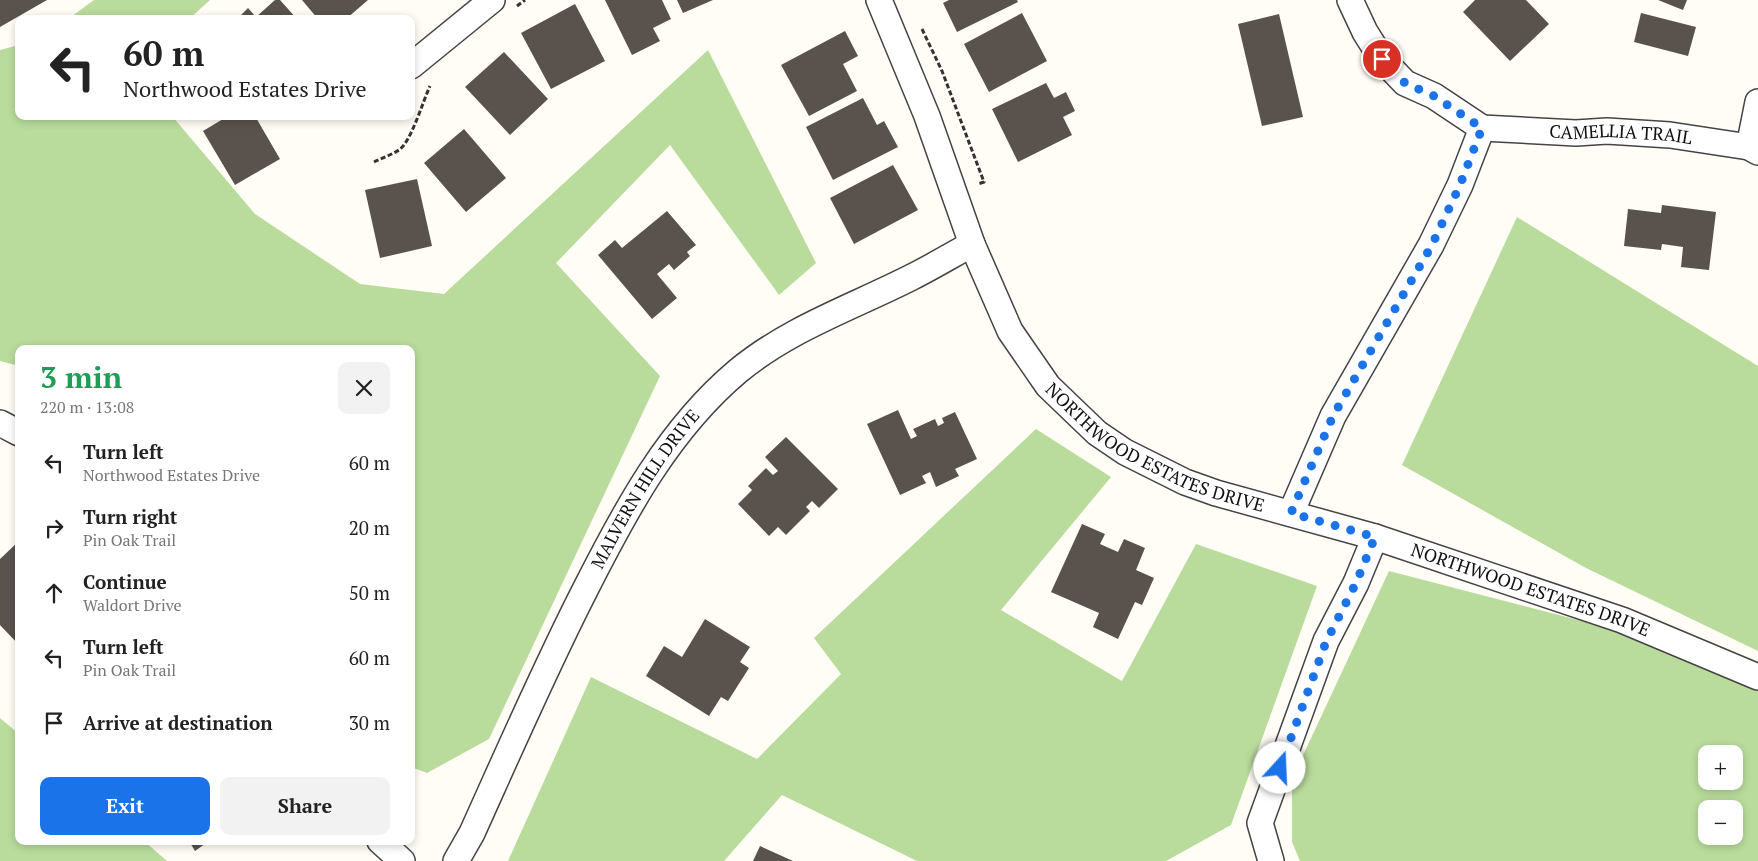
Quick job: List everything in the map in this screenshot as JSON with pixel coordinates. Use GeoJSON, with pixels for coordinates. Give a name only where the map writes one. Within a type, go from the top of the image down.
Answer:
{"type":"FeatureCollection","features":[{"type":"Feature","properties":{"kind":"street","name":"NORTHWOOD ESTATES DRIVE"},"geometry":{"type":"LineString","coordinates":[[878,0],[926,116],[972,244],[1010,331],[1048,386],[1097,434],[1125,452],[1185,482],[1216,493],[1375,537],[1622,620],[1758,677]]}},
{"type":"Feature","properties":{"kind":"street"},"geometry":{"type":"LineString","coordinates":[[1291,513],[1333,416],[1432,245],[1460,185],[1482,128],[1434,96],[1405,83],[1382,59],[1365,32],[1350,0]]}},
{"type":"Feature","properties":{"kind":"street"},"geometry":{"type":"LineString","coordinates":[[415,63],[501,6]]}},
{"type":"Feature","properties":{"kind":"street"},"geometry":{"type":"LineString","coordinates":[[1754,149],[1758,102]]}},
{"type":"Feature","properties":{"kind":"street","name":"CAMELLIA TRAIL"},"geometry":{"type":"LineString","coordinates":[[1482,128],[1576,133],[1607,131],[1670,135],[1754,149]]}},
{"type":"Feature","properties":{"kind":"street","name":"MALVERN HILL DRIVE"},"geometry":{"type":"LineString","coordinates":[[456,861],[472,833],[562,634],[619,522],[654,467],[693,416],[738,371],[792,334],[912,277],[972,244]]}},
{"type":"Feature","properties":{"kind":"street"},"geometry":{"type":"LineString","coordinates":[[0,423],[15,431]]}},
{"type":"Feature","properties":{"kind":"street"},"geometry":{"type":"LineString","coordinates":[[1271,861],[1260,822],[1326,642],[1356,583],[1375,537]]}},
{"type":"Feature","properties":{"kind":"street"},"geometry":{"type":"LineString","coordinates":[[384,845],[402,861]]}},
{"type":"Feature","properties":{"kind":"path"},"geometry":{"type":"LineString","coordinates":[[501,6],[524,0]]}},
{"type":"Feature","properties":{"kind":"path"},"geometry":{"type":"LineString","coordinates":[[374,162],[400,149],[413,130],[420,107],[435,80]]}},
{"type":"Feature","properties":{"kind":"green space"},"geometry":{"type":"Polygon","coordinates":[[[94,0],[210,0],[193,15],[73,15],[94,0]]]}},
{"type":"Feature","properties":{"kind":"green space"},"geometry":{"type":"Polygon","coordinates":[[[15,46],[15,120],[175,120],[255,214],[360,284],[444,294],[708,50],[816,263],[779,295],[670,145],[556,263],[660,376],[489,739],[427,773],[415,768],[415,345],[15,345],[15,365],[0,361],[0,50],[15,46]]]}},
{"type":"Feature","properties":{"kind":"green space"},"geometry":{"type":"Polygon","coordinates":[[[1517,217],[1758,366],[1758,651],[1586,568],[1402,465],[1517,217]]]}},
{"type":"Feature","properties":{"kind":"green space"},"geometry":{"type":"Polygon","coordinates":[[[1036,429],[1111,477],[1001,610],[1122,681],[1196,544],[1317,586],[1231,825],[1166,861],[917,861],[782,795],[724,861],[508,861],[591,677],[757,759],[841,674],[814,638],[1036,429]]]}},
{"type":"Feature","properties":{"kind":"green space"},"geometry":{"type":"Polygon","coordinates":[[[1389,571],[1613,629],[1758,689],[1758,861],[1300,861],[1292,842],[1292,779],[1389,571]]]}},
{"type":"Feature","properties":{"kind":"green space"},"geometry":{"type":"Polygon","coordinates":[[[0,718],[15,731],[15,845],[149,845],[167,861],[0,861],[0,718]]]}},
{"type":"Feature","properties":{"kind":"building"},"geometry":{"type":"Polygon","coordinates":[[[0,0],[47,0],[21,15],[15,15],[15,18],[0,27],[0,0]]]}},
{"type":"Feature","properties":{"kind":"building"},"geometry":{"type":"Polygon","coordinates":[[[275,0],[280,0],[293,15],[258,15],[275,0]]]}},
{"type":"Feature","properties":{"kind":"building"},"geometry":{"type":"Polygon","coordinates":[[[302,0],[368,0],[351,15],[315,15],[302,0]]]}},
{"type":"Feature","properties":{"kind":"building"},"geometry":{"type":"Polygon","coordinates":[[[605,0],[662,0],[671,19],[653,28],[660,41],[632,55],[605,0]]]}},
{"type":"Feature","properties":{"kind":"building"},"geometry":{"type":"Polygon","coordinates":[[[677,0],[713,0],[683,13],[677,0]]]}},
{"type":"Feature","properties":{"kind":"building"},"geometry":{"type":"Polygon","coordinates":[[[949,0],[1017,0],[1018,2],[957,32],[943,3],[949,0]]]}},
{"type":"Feature","properties":{"kind":"building"},"geometry":{"type":"Polygon","coordinates":[[[1475,0],[1526,0],[1549,24],[1510,61],[1463,12],[1475,0]]]}},
{"type":"Feature","properties":{"kind":"building"},"geometry":{"type":"Polygon","coordinates":[[[1658,0],[1687,0],[1683,10],[1658,0]]]}},
{"type":"Feature","properties":{"kind":"building"},"geometry":{"type":"Polygon","coordinates":[[[575,4],[605,61],[551,89],[521,33],[575,4]]]}},
{"type":"Feature","properties":{"kind":"building"},"geometry":{"type":"Polygon","coordinates":[[[248,8],[254,15],[241,15],[248,8]]]}},
{"type":"Feature","properties":{"kind":"building"},"geometry":{"type":"Polygon","coordinates":[[[1022,13],[1047,61],[989,92],[964,44],[1022,13]]]}},
{"type":"Feature","properties":{"kind":"building"},"geometry":{"type":"Polygon","coordinates":[[[1641,13],[1696,27],[1688,56],[1634,42],[1641,13]]]}},
{"type":"Feature","properties":{"kind":"building"},"geometry":{"type":"Polygon","coordinates":[[[1279,14],[1303,117],[1262,126],[1238,24],[1279,14]]]}},
{"type":"Feature","properties":{"kind":"building"},"geometry":{"type":"Polygon","coordinates":[[[845,31],[858,56],[843,64],[857,91],[809,116],[781,65],[845,31]]]}},
{"type":"Feature","properties":{"kind":"building"},"geometry":{"type":"Polygon","coordinates":[[[504,52],[548,99],[510,135],[465,87],[504,52]]]}},
{"type":"Feature","properties":{"kind":"building"},"geometry":{"type":"Polygon","coordinates":[[[1046,83],[1054,98],[1066,92],[1075,111],[1063,117],[1072,135],[1018,162],[992,109],[1046,83]]]}},
{"type":"Feature","properties":{"kind":"building"},"geometry":{"type":"Polygon","coordinates":[[[863,98],[877,125],[884,121],[898,147],[833,180],[806,127],[863,98]]]}},
{"type":"Feature","properties":{"kind":"building"},"geometry":{"type":"Polygon","coordinates":[[[221,120],[257,120],[280,159],[235,185],[203,131],[221,120]]]}},
{"type":"Feature","properties":{"kind":"building"},"geometry":{"type":"Polygon","coordinates":[[[464,129],[506,178],[466,212],[424,163],[464,129]]]}},
{"type":"Feature","properties":{"kind":"building"},"geometry":{"type":"Polygon","coordinates":[[[893,165],[918,210],[854,244],[830,198],[893,165]]]}},
{"type":"Feature","properties":{"kind":"building"},"geometry":{"type":"Polygon","coordinates":[[[417,179],[432,246],[380,258],[365,190],[417,179]]]}},
{"type":"Feature","properties":{"kind":"building"},"geometry":{"type":"Polygon","coordinates":[[[1662,205],[1716,212],[1709,270],[1681,267],[1683,247],[1662,244],[1661,250],[1624,246],[1628,209],[1661,213],[1662,205]]]}},
{"type":"Feature","properties":{"kind":"building"},"geometry":{"type":"Polygon","coordinates":[[[667,211],[696,245],[687,252],[690,256],[674,270],[669,264],[657,274],[677,298],[652,319],[598,255],[615,240],[622,248],[667,211]]]}},
{"type":"Feature","properties":{"kind":"building"},"geometry":{"type":"Polygon","coordinates":[[[898,410],[911,439],[917,436],[913,429],[935,419],[938,426],[944,423],[942,418],[955,412],[977,459],[955,469],[959,476],[936,487],[930,472],[922,476],[926,483],[900,495],[867,424],[898,410]]]}},
{"type":"Feature","properties":{"kind":"building"},"geometry":{"type":"Polygon","coordinates":[[[786,437],[838,489],[819,508],[812,501],[806,507],[810,511],[786,535],[778,527],[769,536],[738,504],[752,490],[748,486],[766,468],[773,475],[778,471],[765,457],[786,437]]]}},
{"type":"Feature","properties":{"kind":"building"},"geometry":{"type":"Polygon","coordinates":[[[1082,524],[1105,534],[1100,544],[1118,552],[1124,539],[1145,548],[1136,570],[1154,578],[1142,605],[1135,602],[1118,639],[1093,627],[1099,613],[1051,592],[1082,524]]]}},
{"type":"Feature","properties":{"kind":"building"},"geometry":{"type":"Polygon","coordinates":[[[15,545],[15,641],[0,625],[0,559],[15,545]]]}},
{"type":"Feature","properties":{"kind":"building"},"geometry":{"type":"Polygon","coordinates":[[[705,619],[750,647],[740,662],[749,668],[728,701],[721,697],[709,716],[646,676],[664,646],[682,657],[705,619]]]}},
{"type":"Feature","properties":{"kind":"building"},"geometry":{"type":"Polygon","coordinates":[[[191,845],[203,845],[195,851],[191,845]]]}},
{"type":"Feature","properties":{"kind":"building"},"geometry":{"type":"Polygon","coordinates":[[[760,846],[793,861],[753,861],[760,846]]]}},
{"type":"Feature","properties":{"kind":"route"},"geometry":{"type":"LineString","coordinates":[[1280,768],[1326,642],[1356,583],[1375,537],[1291,513],[1333,416],[1432,245],[1460,185],[1482,128],[1434,96],[1405,83],[1382,59]]}}]}
